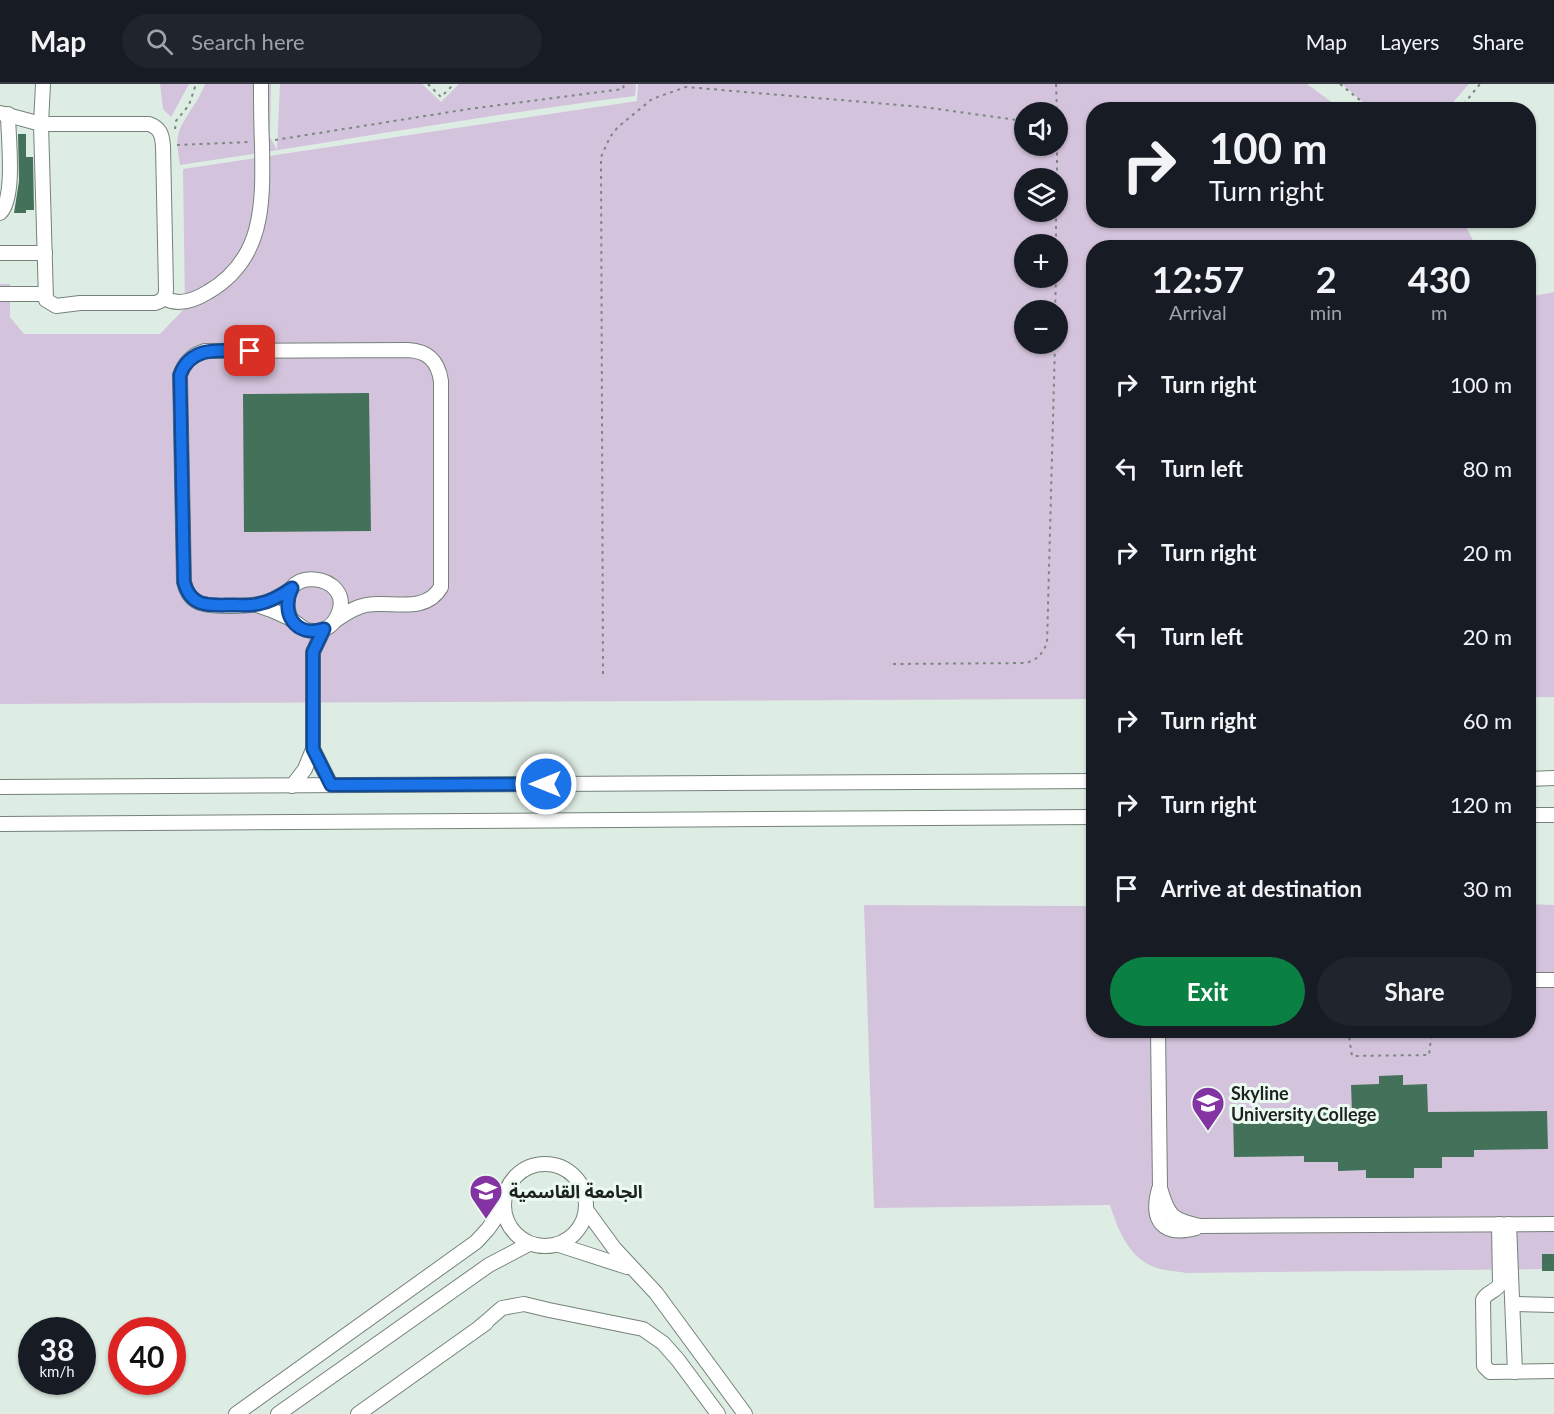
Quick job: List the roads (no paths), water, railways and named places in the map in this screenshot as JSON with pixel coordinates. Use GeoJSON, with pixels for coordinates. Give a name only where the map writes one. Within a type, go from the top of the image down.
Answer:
{"type":"FeatureCollection","features":[{"type":"Feature","properties":{"kind":"street"},"geometry":{"type":"LineString","coordinates":[[0,213],[6,204],[9,187],[4,113],[41,124],[149,124],[160,132],[164,146],[166,289],[164,298],[155,303],[80,303],[56,306],[46,300],[41,124],[42,84]]}},
{"type":"Feature","properties":{"kind":"street"},"geometry":{"type":"LineString","coordinates":[[164,298],[177,303],[202,295],[218,286],[230,275],[245,255],[257,231],[261,214],[268,141],[261,84]]}},
{"type":"Feature","properties":{"kind":"street"},"geometry":{"type":"LineString","coordinates":[[0,253],[45,253]]}},
{"type":"Feature","properties":{"kind":"street"},"geometry":{"type":"LineString","coordinates":[[0,294],[45,294]]}},
{"type":"Feature","properties":{"kind":"street"},"geometry":{"type":"LineString","coordinates":[[418,350],[435,361],[440,371],[441,381],[441,587],[432,598],[419,604],[366,604],[334,587],[326,581],[308,578],[270,601],[257,605],[207,605],[198,603],[186,590],[180,375],[183,366],[196,354],[205,351],[418,350]]}},
{"type":"Feature","properties":{"kind":"street"},"geometry":{"type":"LineString","coordinates":[[334,587],[340,603],[336,620]]}},
{"type":"Feature","properties":{"kind":"street"},"geometry":{"type":"LineString","coordinates":[[292,588],[287,598],[287,609],[313,652]]}},
{"type":"Feature","properties":{"kind":"street"},"geometry":{"type":"LineString","coordinates":[[292,786],[305,769],[313,749],[313,652],[324,629],[366,604]]}},
{"type":"Feature","properties":{"kind":"street"},"geometry":{"type":"LineString","coordinates":[[257,605],[311,631],[324,629]]}},
{"type":"Feature","properties":{"kind":"street"},"geometry":{"type":"LineString","coordinates":[[313,749],[331,785]]}},
{"type":"Feature","properties":{"kind":"street"},"geometry":{"type":"LineString","coordinates":[[1536,779],[1554,778]]}},
{"type":"Feature","properties":{"kind":"street"},"geometry":{"type":"LineString","coordinates":[[0,787],[1086,781]]}},
{"type":"Feature","properties":{"kind":"street"},"geometry":{"type":"LineString","coordinates":[[1536,815],[1554,815]]}},
{"type":"Feature","properties":{"kind":"street"},"geometry":{"type":"LineString","coordinates":[[0,824],[1086,816]]}},
{"type":"Feature","properties":{"kind":"street"},"geometry":{"type":"LineString","coordinates":[[1536,980],[1554,980]]}},
{"type":"Feature","properties":{"kind":"street"},"geometry":{"type":"LineString","coordinates":[[1158,1038],[1160,1188],[1165,1206],[1179,1221],[1200,1226],[1554,1224]]}},
{"type":"Feature","properties":{"kind":"street"},"geometry":{"type":"LineString","coordinates":[[548,1164],[564,1168],[577,1179],[585,1194],[587,1211],[580,1228],[568,1241],[560,1245],[544,1247],[529,1244],[519,1237],[506,1218],[504,1206],[507,1189],[517,1175],[531,1166],[548,1164]]}},
{"type":"Feature","properties":{"kind":"street"},"geometry":{"type":"LineString","coordinates":[[236,1414],[476,1242],[493,1224],[504,1206]]}},
{"type":"Feature","properties":{"kind":"street"},"geometry":{"type":"LineString","coordinates":[[587,1211],[614,1248],[656,1293],[745,1414]]}},
{"type":"Feature","properties":{"kind":"street"},"geometry":{"type":"LineString","coordinates":[[1504,1224],[1513,1304],[1515,1372]]}},
{"type":"Feature","properties":{"kind":"street"},"geometry":{"type":"LineString","coordinates":[[1504,1224],[1500,1284],[1483,1300],[1484,1366],[1490,1372],[1554,1371]]}},
{"type":"Feature","properties":{"kind":"street"},"geometry":{"type":"LineString","coordinates":[[278,1414],[489,1265],[529,1244]]}},
{"type":"Feature","properties":{"kind":"street"},"geometry":{"type":"LineString","coordinates":[[560,1245],[635,1270]]}},
{"type":"Feature","properties":{"kind":"street"},"geometry":{"type":"LineString","coordinates":[[358,1414],[480,1327],[496,1312],[509,1305],[524,1304],[612,1321],[651,1333],[678,1360],[718,1414]]}},
{"type":"Feature","properties":{"kind":"street"},"geometry":{"type":"LineString","coordinates":[[1513,1304],[1554,1305]]}},
{"type":"Feature","properties":{"kind":"place","name":"Skyline University College"},"geometry":{"type":"Point","coordinates":[1208,1132]}},
{"type":"Feature","properties":{"kind":"place","name":"الجامعة القاسمية"},"geometry":{"type":"Point","coordinates":[486,1220]}}]}
